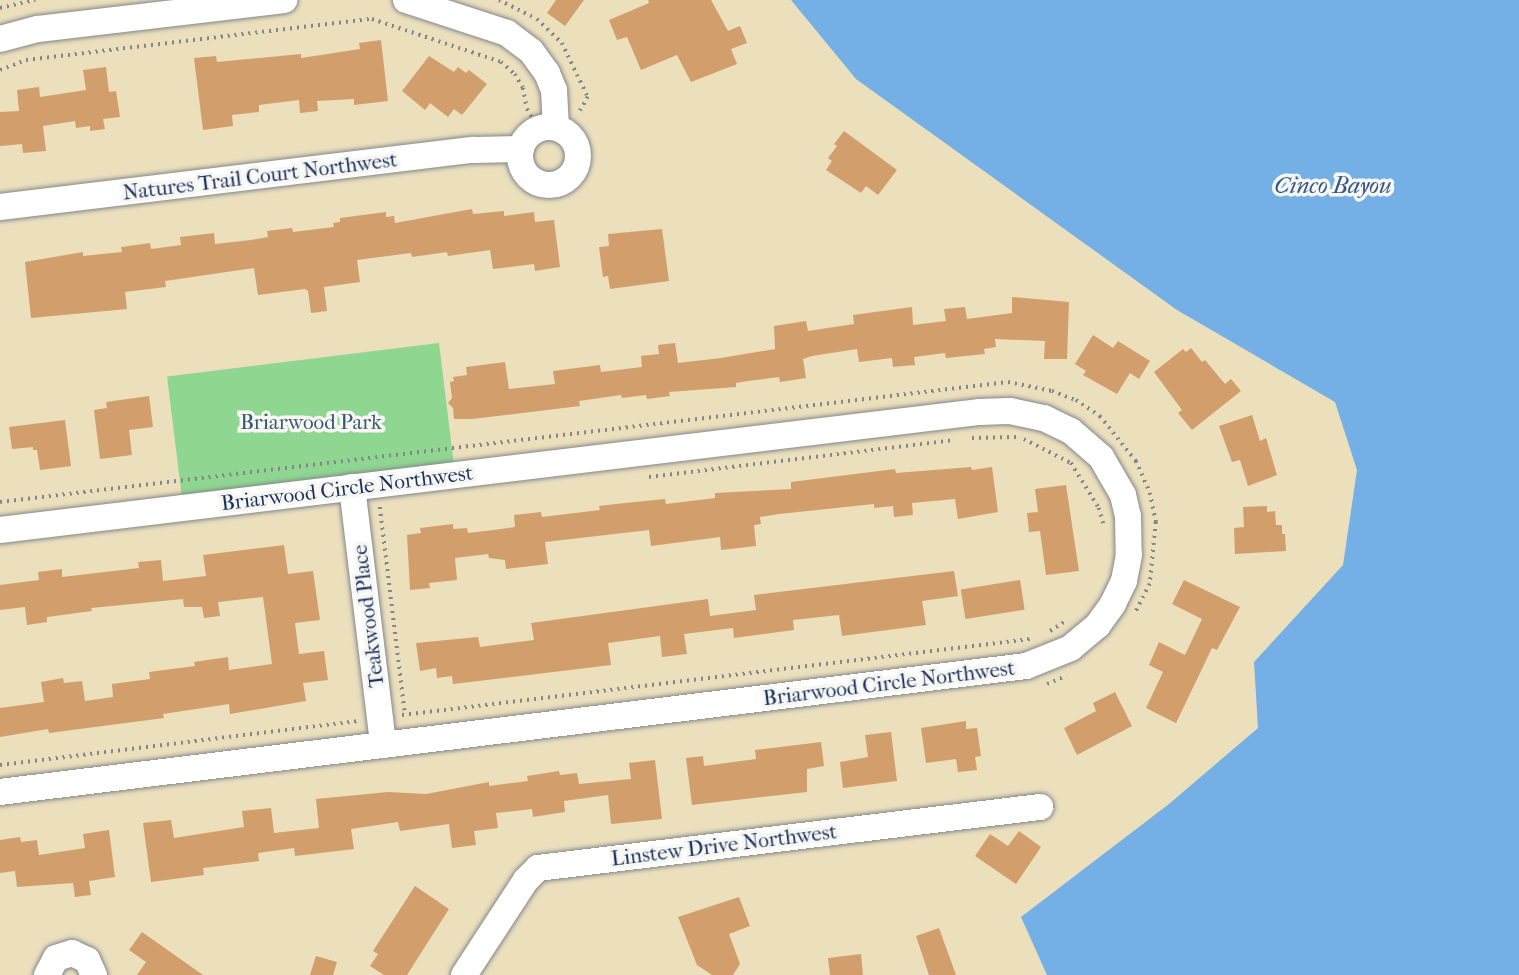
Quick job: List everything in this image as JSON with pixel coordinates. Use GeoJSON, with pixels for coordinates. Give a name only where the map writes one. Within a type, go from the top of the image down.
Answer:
{"type":"FeatureCollection","features":[{"type":"Feature","properties":{"kind":"street"},"geometry":{"type":"LineString","coordinates":[[0,39],[38,29],[284,0]]}},
{"type":"Feature","properties":{"kind":"street"},"geometry":{"type":"LineString","coordinates":[[406,0],[507,33],[531,51],[554,90],[549,128]]}},
{"type":"Feature","properties":{"kind":"street"},"geometry":{"type":"LineString","coordinates":[[549,128],[575,141],[578,152],[578,163],[565,181],[554,185],[532,180],[520,160],[526,139],[549,128]]}},
{"type":"Feature","properties":{"kind":"street","name":"Natures Trail Court Northwest"},"geometry":{"type":"LineString","coordinates":[[0,208],[474,150],[521,149]]}},
{"type":"Feature","properties":{"kind":"street","name":"Briarwood Circle Northwest"},"geometry":{"type":"LineString","coordinates":[[0,530],[362,501],[967,413],[1010,411],[1044,418],[1071,431],[1089,445],[1111,471],[1128,516],[1129,555],[1124,580],[1113,604],[1098,625],[1071,648],[1026,666],[0,792]]}},
{"type":"Feature","properties":{"kind":"street","name":"Teakwood Place"},"geometry":{"type":"LineString","coordinates":[[362,501],[393,717],[383,745]]}},
{"type":"Feature","properties":{"kind":"street","name":"Linstew Drive Northwest"},"geometry":{"type":"LineString","coordinates":[[464,975],[526,880],[538,868],[1040,807]]}},
{"type":"Feature","properties":{"kind":"street"},"geometry":{"type":"LineString","coordinates":[[47,975],[56,958],[72,953],[87,960],[94,975]]}},
{"type":"Feature","properties":{"kind":"path"},"geometry":{"type":"LineString","coordinates":[[0,8],[35,0]]}},
{"type":"Feature","properties":{"kind":"path"},"geometry":{"type":"LineString","coordinates":[[0,70],[26,60],[372,19],[501,62],[515,74],[523,88],[527,109],[549,128]]}},
{"type":"Feature","properties":{"kind":"path"},"geometry":{"type":"LineString","coordinates":[[0,502],[1008,382],[1052,391],[1076,400],[1100,416],[1136,461],[1150,493],[1156,522],[1150,584],[1133,617]]}},
{"type":"Feature","properties":{"kind":"path"},"geometry":{"type":"LineString","coordinates":[[642,477],[963,438],[1018,437],[1052,451],[1071,463],[1099,508],[1104,537]]}},
{"type":"Feature","properties":{"kind":"path"},"geometry":{"type":"LineString","coordinates":[[393,505],[362,501],[393,717]]}},
{"type":"Feature","properties":{"kind":"path"},"geometry":{"type":"LineString","coordinates":[[1047,632],[1074,614]]}},
{"type":"Feature","properties":{"kind":"path"},"geometry":{"type":"LineString","coordinates":[[0,765],[1034,638]]}},
{"type":"Feature","properties":{"kind":"path"},"geometry":{"type":"LineString","coordinates":[[1045,684],[1069,674]]}},
{"type":"Feature","properties":{"kind":"green space","name":"Briarwood Park"},"geometry":{"type":"Polygon","coordinates":[[[439,343],[454,467],[182,500],[167,376],[439,343]]]}},
{"type":"Feature","properties":{"kind":"water","name":"Cinco Bayou"},"geometry":{"type":"Polygon","coordinates":[[[791,0],[1519,0],[1519,975],[1047,975],[1021,917],[1169,804],[1258,728],[1254,662],[1343,565],[1357,470],[1335,402],[1177,310],[856,79],[791,0]]]}},
{"type":"Feature","properties":{"kind":"building"},"geometry":{"type":"Polygon","coordinates":[[[556,0],[584,0],[565,26],[547,13],[556,0]]]}},
{"type":"Feature","properties":{"kind":"building"},"geometry":{"type":"Polygon","coordinates":[[[648,0],[711,0],[728,31],[740,26],[747,43],[731,49],[737,64],[691,82],[677,55],[641,70],[627,37],[617,40],[609,20],[649,3],[648,0]]]}},
{"type":"Feature","properties":{"kind":"building"},"geometry":{"type":"Polygon","coordinates":[[[381,40],[388,101],[354,105],[354,99],[317,101],[318,111],[300,113],[299,100],[259,105],[259,112],[232,115],[233,126],[203,130],[194,58],[216,56],[217,62],[301,54],[301,58],[360,49],[359,43],[381,40]]]}},
{"type":"Feature","properties":{"kind":"building"},"geometry":{"type":"Polygon","coordinates":[[[429,56],[454,72],[458,67],[466,73],[469,70],[487,84],[462,115],[454,109],[448,117],[430,103],[425,110],[402,91],[429,56]]]}},
{"type":"Feature","properties":{"kind":"building"},"geometry":{"type":"Polygon","coordinates":[[[106,67],[109,92],[116,91],[120,117],[103,119],[105,129],[90,131],[90,126],[76,128],[75,121],[43,126],[46,151],[23,153],[22,144],[0,146],[0,112],[19,111],[17,90],[39,87],[40,97],[86,90],[83,70],[106,67]]]}},
{"type":"Feature","properties":{"kind":"building"},"geometry":{"type":"Polygon","coordinates":[[[844,131],[897,170],[878,195],[866,186],[861,193],[826,170],[832,161],[828,158],[837,146],[834,144],[844,131]]]}},
{"type":"Feature","properties":{"kind":"building"},"geometry":{"type":"Polygon","coordinates":[[[472,209],[473,214],[504,211],[504,216],[534,212],[535,222],[554,220],[560,267],[535,271],[534,264],[493,269],[490,250],[448,256],[447,252],[412,257],[411,253],[357,260],[360,282],[324,287],[327,311],[311,313],[308,291],[305,289],[258,295],[254,268],[165,281],[166,287],[125,292],[127,309],[31,318],[25,262],[83,252],[83,256],[122,252],[121,247],[150,243],[151,249],[181,245],[180,237],[214,233],[215,244],[251,240],[268,237],[267,231],[292,228],[293,232],[334,227],[333,223],[340,222],[340,218],[386,212],[386,217],[394,216],[395,223],[472,209]]]}},
{"type":"Feature","properties":{"kind":"building"},"geometry":{"type":"Polygon","coordinates":[[[662,229],[669,281],[610,289],[608,276],[603,277],[599,247],[609,246],[608,234],[662,229]]]}},
{"type":"Feature","properties":{"kind":"building"},"geometry":{"type":"Polygon","coordinates":[[[1012,297],[1069,302],[1067,359],[1044,359],[1045,341],[995,339],[996,347],[984,349],[985,354],[946,358],[945,353],[914,357],[915,365],[893,367],[892,358],[859,362],[857,349],[812,356],[803,359],[806,378],[780,382],[779,377],[748,381],[736,383],[736,387],[669,392],[670,396],[647,399],[646,395],[622,398],[621,395],[579,401],[580,406],[472,419],[454,419],[453,408],[448,403],[452,398],[450,382],[454,381],[453,377],[467,375],[466,367],[505,362],[509,389],[555,384],[553,371],[600,365],[601,372],[642,367],[641,356],[659,354],[658,345],[675,343],[678,363],[721,358],[775,349],[774,326],[806,321],[808,331],[854,324],[853,315],[912,307],[913,325],[946,321],[944,309],[965,307],[967,319],[1012,313],[1012,297]]]}},
{"type":"Feature","properties":{"kind":"building"},"geometry":{"type":"Polygon","coordinates":[[[1093,335],[1113,348],[1118,341],[1150,361],[1139,379],[1130,373],[1117,394],[1083,375],[1086,371],[1075,364],[1093,335]]]}},
{"type":"Feature","properties":{"kind":"building"},"geometry":{"type":"Polygon","coordinates":[[[1191,348],[1225,384],[1231,379],[1241,391],[1192,430],[1178,413],[1182,410],[1154,372],[1183,349],[1186,352],[1191,348]]]}},
{"type":"Feature","properties":{"kind":"building"},"geometry":{"type":"Polygon","coordinates":[[[149,396],[153,427],[129,430],[132,455],[100,459],[94,410],[107,408],[106,402],[149,396]]]}},
{"type":"Feature","properties":{"kind":"building"},"geometry":{"type":"Polygon","coordinates":[[[1252,415],[1260,441],[1266,438],[1277,475],[1248,486],[1240,460],[1232,462],[1219,426],[1252,415]]]}},
{"type":"Feature","properties":{"kind":"building"},"geometry":{"type":"Polygon","coordinates":[[[65,420],[71,466],[40,470],[37,450],[33,450],[33,447],[12,449],[9,427],[65,420]]]}},
{"type":"Feature","properties":{"kind":"building"},"geometry":{"type":"Polygon","coordinates":[[[971,467],[972,470],[992,467],[998,512],[958,519],[955,499],[912,503],[913,515],[894,517],[893,506],[874,508],[874,504],[779,514],[760,517],[761,524],[754,525],[756,546],[721,550],[720,537],[651,546],[649,530],[545,542],[548,564],[506,569],[505,560],[489,558],[488,554],[455,558],[457,580],[429,583],[430,588],[410,590],[407,535],[421,533],[420,528],[453,524],[453,529],[467,528],[468,533],[515,527],[514,515],[541,512],[542,517],[600,510],[599,506],[625,503],[665,499],[666,504],[715,498],[715,493],[791,489],[791,482],[895,469],[896,473],[971,467]]]}},
{"type":"Feature","properties":{"kind":"building"},"geometry":{"type":"Polygon","coordinates":[[[1066,485],[1079,571],[1046,575],[1040,531],[1029,532],[1027,513],[1038,512],[1035,489],[1066,485]]]}},
{"type":"Feature","properties":{"kind":"building"},"geometry":{"type":"Polygon","coordinates":[[[1267,506],[1267,512],[1275,511],[1276,525],[1282,525],[1286,551],[1235,554],[1234,528],[1244,527],[1243,507],[1267,506]]]}},
{"type":"Feature","properties":{"kind":"building"},"geometry":{"type":"Polygon","coordinates":[[[284,545],[288,574],[313,571],[320,620],[295,623],[299,654],[324,651],[328,680],[303,683],[306,701],[230,714],[229,704],[163,714],[164,718],[49,733],[48,729],[0,737],[0,708],[44,702],[41,682],[63,678],[64,683],[82,681],[85,701],[113,697],[112,684],[150,679],[149,672],[195,666],[194,662],[228,657],[229,670],[272,664],[263,597],[218,602],[220,616],[204,618],[202,607],[184,607],[183,599],[91,608],[92,611],[47,617],[47,622],[27,625],[25,607],[0,610],[0,585],[39,580],[38,572],[62,569],[62,577],[139,568],[138,562],[161,560],[163,581],[206,576],[203,555],[284,545]]]}},
{"type":"Feature","properties":{"kind":"building"},"geometry":{"type":"Polygon","coordinates":[[[954,571],[958,596],[922,601],[926,625],[842,636],[839,615],[793,620],[794,630],[734,638],[733,628],[684,634],[687,654],[662,657],[660,636],[608,643],[611,665],[453,684],[452,676],[437,678],[436,668],[420,671],[416,643],[478,637],[480,647],[534,640],[531,623],[708,599],[710,616],[756,610],[754,595],[954,571]]]}},
{"type":"Feature","properties":{"kind":"building"},"geometry":{"type":"Polygon","coordinates":[[[1020,580],[1025,610],[965,619],[961,589],[1020,580]]]}},
{"type":"Feature","properties":{"kind":"building"},"geometry":{"type":"Polygon","coordinates":[[[1184,580],[1240,607],[1217,650],[1212,648],[1176,723],[1146,708],[1163,672],[1149,665],[1159,642],[1185,655],[1202,619],[1172,604],[1184,580]]]}},
{"type":"Feature","properties":{"kind":"building"},"geometry":{"type":"Polygon","coordinates":[[[1115,692],[1132,726],[1077,755],[1064,728],[1096,711],[1093,703],[1115,692]]]}},
{"type":"Feature","properties":{"kind":"building"},"geometry":{"type":"Polygon","coordinates":[[[966,721],[966,729],[977,728],[981,756],[975,757],[977,770],[958,772],[956,759],[926,763],[921,728],[966,721]]]}},
{"type":"Feature","properties":{"kind":"building"},"geometry":{"type":"Polygon","coordinates":[[[891,732],[897,781],[843,788],[840,762],[868,757],[865,735],[891,732]]]}},
{"type":"Feature","properties":{"kind":"building"},"geometry":{"type":"Polygon","coordinates":[[[821,742],[824,766],[807,769],[807,792],[692,805],[686,758],[703,756],[704,766],[756,759],[755,750],[821,742]]]}},
{"type":"Feature","properties":{"kind":"building"},"geometry":{"type":"Polygon","coordinates":[[[655,760],[662,819],[611,824],[608,795],[564,801],[565,812],[533,817],[532,809],[496,813],[498,828],[474,831],[476,845],[452,848],[449,824],[400,831],[398,822],[351,829],[354,849],[295,856],[294,848],[258,853],[259,861],[203,868],[204,875],[151,882],[143,823],[171,820],[174,838],[244,827],[242,811],[271,808],[274,833],[319,828],[316,799],[388,792],[426,794],[489,782],[489,786],[528,781],[527,776],[559,771],[560,775],[577,773],[579,784],[631,779],[629,763],[655,760]]]}},
{"type":"Feature","properties":{"kind":"building"},"geometry":{"type":"Polygon","coordinates":[[[109,830],[115,877],[89,881],[91,895],[75,897],[73,883],[17,887],[15,871],[0,873],[0,840],[20,837],[21,842],[37,840],[39,855],[85,848],[83,834],[109,830]]]}},
{"type":"Feature","properties":{"kind":"building"},"geometry":{"type":"Polygon","coordinates":[[[1019,831],[1041,847],[1016,884],[975,856],[990,834],[1008,846],[1019,831]]]}},
{"type":"Feature","properties":{"kind":"building"},"geometry":{"type":"Polygon","coordinates":[[[415,886],[449,909],[407,975],[384,975],[370,966],[378,954],[373,951],[415,886]]]}},
{"type":"Feature","properties":{"kind":"building"},"geometry":{"type":"Polygon","coordinates":[[[739,897],[750,926],[729,934],[740,964],[733,975],[712,975],[697,965],[678,917],[739,897]]]}},
{"type":"Feature","properties":{"kind":"building"},"geometry":{"type":"Polygon","coordinates":[[[939,928],[956,975],[929,975],[916,936],[939,928]]]}},
{"type":"Feature","properties":{"kind":"building"},"geometry":{"type":"Polygon","coordinates":[[[142,932],[203,975],[137,975],[146,962],[129,950],[142,932]]]}},
{"type":"Feature","properties":{"kind":"building"},"geometry":{"type":"Polygon","coordinates":[[[861,954],[863,975],[830,975],[828,958],[861,954]]]}},
{"type":"Feature","properties":{"kind":"building"},"geometry":{"type":"Polygon","coordinates":[[[316,956],[337,962],[333,975],[310,975],[316,956]]]}}]}
